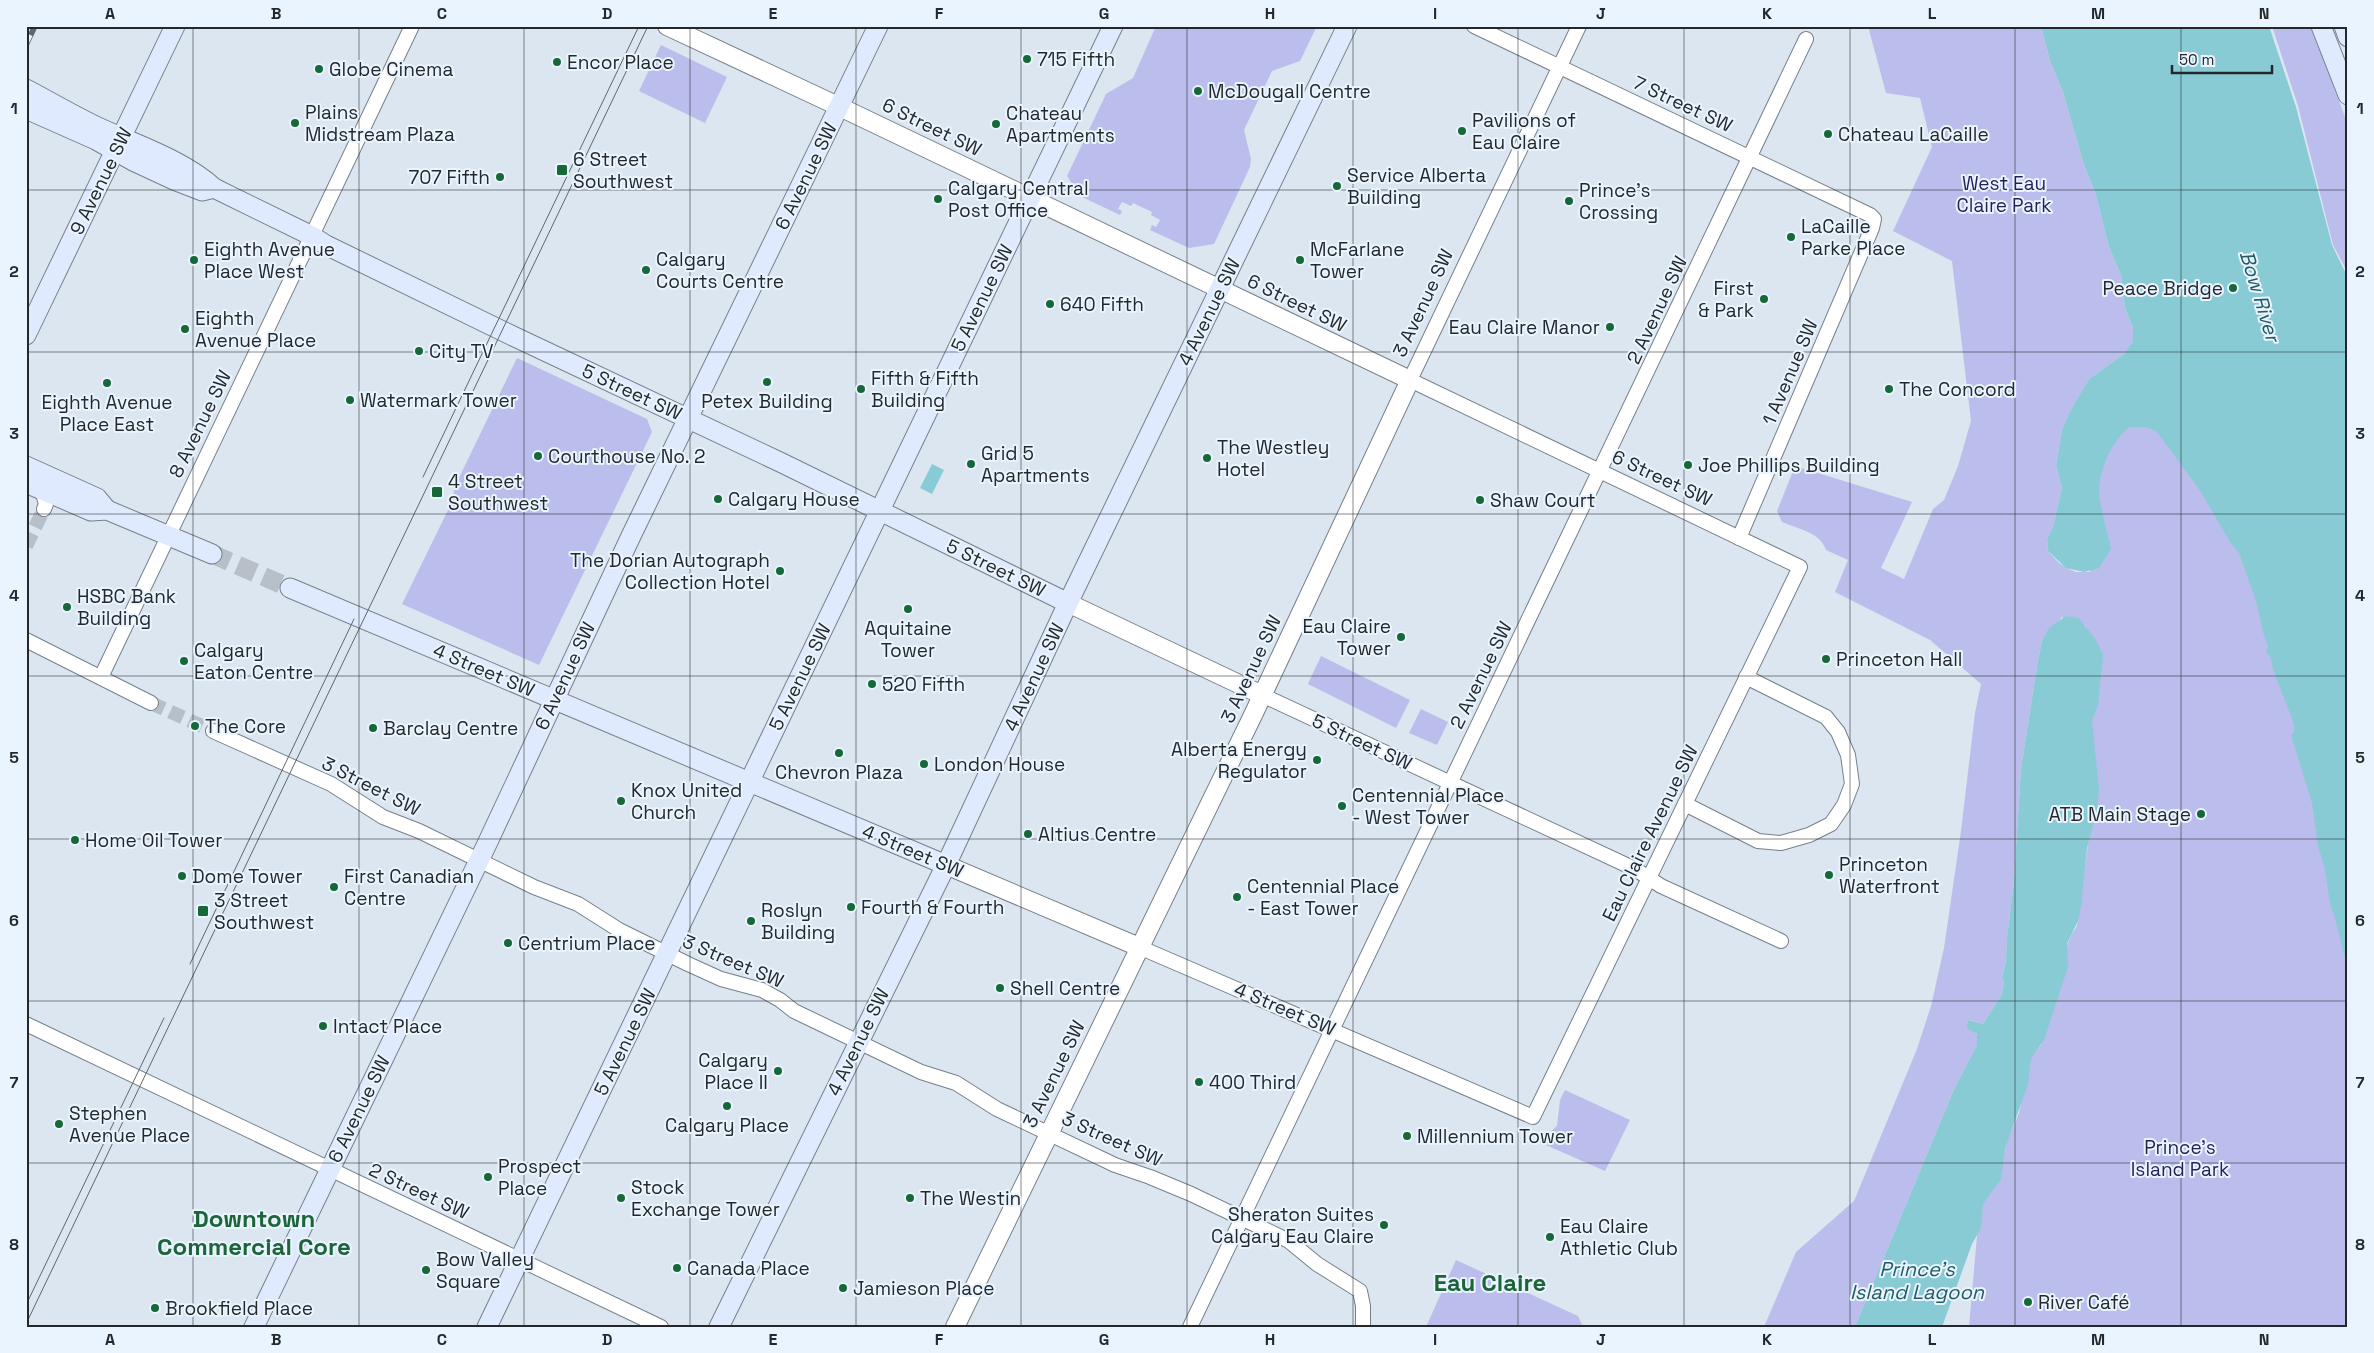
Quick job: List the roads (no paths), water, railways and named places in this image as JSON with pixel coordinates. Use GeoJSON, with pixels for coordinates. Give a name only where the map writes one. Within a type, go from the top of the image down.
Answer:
{"type":"FeatureCollection","features":[{"type":"Feature","properties":{"kind":"main road","name":"9 Avenue SW"},"geometry":{"type":"LineString","coordinates":[[26,335],[175,26]]}},
{"type":"Feature","properties":{"kind":"main road","name":"6 Avenue SW"},"geometry":{"type":"LineString","coordinates":[[254,1327],[688,418],[878,26]]}},
{"type":"Feature","properties":{"kind":"main road","name":"5 Avenue SW"},"geometry":{"type":"LineString","coordinates":[[488,1327],[1112,26]]}},
{"type":"Feature","properties":{"kind":"main road","name":"4 Avenue SW"},"geometry":{"type":"LineString","coordinates":[[719,1327],[946,865],[1068,603],[1347,26]]}},
{"type":"Feature","properties":{"kind":"main road"},"geometry":{"type":"LineString","coordinates":[[2321,26],[2348,95]]}},
{"type":"Feature","properties":{"kind":"main road"},"geometry":{"type":"LineString","coordinates":[[2344,26],[2348,37]]}},
{"type":"Feature","properties":{"kind":"main road","name":"5 Street SW"},"geometry":{"type":"LineString","coordinates":[[26,89],[119,144],[200,176],[214,188],[312,236],[326,245],[1068,603]]}},
{"type":"Feature","properties":{"kind":"main road","name":"5 Street SW"},"geometry":{"type":"LineString","coordinates":[[26,109],[96,140],[119,144]]}},
{"type":"Feature","properties":{"kind":"main road"},"geometry":{"type":"LineString","coordinates":[[26,466],[97,498],[107,510],[212,554]]}},
{"type":"Feature","properties":{"kind":"main road"},"geometry":{"type":"LineString","coordinates":[[34,486],[91,511],[107,510]]}},
{"type":"Feature","properties":{"kind":"main road","name":"4 Street SW"},"geometry":{"type":"LineString","coordinates":[[290,588],[946,865]]}},
{"type":"Feature","properties":{"kind":"street","name":"8 Avenue SW"},"geometry":{"type":"LineString","coordinates":[[101,677],[412,26]]}},
{"type":"Feature","properties":{"kind":"street","name":"6 Street SW"},"geometry":{"type":"LineString","coordinates":[[667,26],[1410,380],[1600,473],[1800,566]]}},
{"type":"Feature","properties":{"kind":"street","name":"7 Street SW"},"geometry":{"type":"LineString","coordinates":[[1474,26],[1751,156],[1870,215],[1874,219]]}},
{"type":"Feature","properties":{"kind":"street","name":"3 Avenue SW"},"geometry":{"type":"LineString","coordinates":[[955,1327],[1262,695],[1579,26]]}},
{"type":"Feature","properties":{"kind":"street","name":"2 Avenue SW"},"geometry":{"type":"LineString","coordinates":[[1190,1327],[1806,39]]}},
{"type":"Feature","properties":{"kind":"street","name":"1 Avenue SW"},"geometry":{"type":"LineString","coordinates":[[1739,538],[1870,233],[1874,219]]}},
{"type":"Feature","properties":{"kind":"street"},"geometry":{"type":"LineString","coordinates":[[34,486],[46,504],[44,509]]}},
{"type":"Feature","properties":{"kind":"street","name":"Eau Claire Avenue SW"},"geometry":{"type":"LineString","coordinates":[[1533,1117],[1800,566]]}},
{"type":"Feature","properties":{"kind":"street","name":"5 Street SW"},"geometry":{"type":"LineString","coordinates":[[1068,603],[1632,868],[1661,886],[1781,941]]}},
{"type":"Feature","properties":{"kind":"street"},"geometry":{"type":"LineString","coordinates":[[26,640],[152,703]]}},
{"type":"Feature","properties":{"kind":"street"},"geometry":{"type":"LineString","coordinates":[[1685,804],[1758,841],[1781,843],[1809,835],[1831,824],[1844,805],[1852,784],[1848,755],[1838,732],[1826,717],[1746,677]]}},
{"type":"Feature","properties":{"kind":"street","name":"3 Street SW"},"geometry":{"type":"LineString","coordinates":[[213,731],[331,784],[383,817],[479,859],[534,887],[578,904],[619,930],[667,954],[721,979],[762,990],[780,1000],[794,1011],[921,1072],[956,1083],[997,1108],[1115,1165],[1166,1184],[1289,1241],[1317,1264],[1360,1291],[1363,1327]]}},
{"type":"Feature","properties":{"kind":"street","name":"4 Street SW"},"geometry":{"type":"LineString","coordinates":[[946,865],[1533,1117]]}},
{"type":"Feature","properties":{"kind":"street","name":"2 Street SW"},"geometry":{"type":"LineString","coordinates":[[26,1024],[661,1327]]}},
{"type":"Feature","properties":{"kind":"water","name":"Bow River"},"geometry":{"type":"Polygon","coordinates":[[[2041,26],[2269,26],[2296,107],[2332,245],[2348,278],[2348,969],[2330,904],[2325,869],[2318,846],[2312,803],[2291,735],[2294,732],[2294,724],[2274,672],[2270,656],[2266,652],[2268,646],[2257,604],[2239,553],[2230,542],[2199,489],[2157,432],[2147,427],[2129,427],[2108,454],[2100,479],[2099,494],[2111,549],[2099,568],[2084,572],[2066,568],[2048,551],[2047,539],[2053,527],[2062,488],[2056,466],[2062,430],[2070,411],[2089,379],[2124,354],[2133,341],[2133,328],[2125,308],[2121,275],[2109,247],[2096,195],[2083,162],[2063,92],[2050,61],[2041,26]]]}},
{"type":"Feature","properties":{"kind":"water"},"geometry":{"type":"Polygon","coordinates":[[[932,464],[944,470],[932,494],[920,488],[932,464]]]}},
{"type":"Feature","properties":{"kind":"water","name":"Prince's Island Lagoon"},"geometry":{"type":"Polygon","coordinates":[[[2063,616],[2079,618],[2096,640],[2103,655],[2098,706],[2092,720],[2099,789],[2097,811],[2087,848],[2078,921],[2067,944],[2068,967],[2044,1040],[2031,1059],[2028,1084],[2005,1149],[2001,1179],[1983,1204],[1981,1228],[1972,1244],[1942,1327],[1855,1327],[1955,1087],[1977,1045],[1977,1034],[1967,1028],[1968,1020],[1983,1024],[2002,994],[2004,982],[2002,976],[2006,962],[2014,880],[2021,769],[2038,660],[2042,641],[2049,628],[2063,618],[2063,616]]]}},
{"type":"Feature","properties":{"kind":"tunnel"},"geometry":{"type":"LineString","coordinates":[[26,546],[44,509]]}},
{"type":"Feature","properties":{"kind":"tunnel"},"geometry":{"type":"LineString","coordinates":[[212,554],[290,588]]}},
{"type":"Feature","properties":{"kind":"tunnel"},"geometry":{"type":"LineString","coordinates":[[151,703],[213,731]]}},
{"type":"Feature","properties":{"kind":"tram line"},"geometry":{"type":"LineString","coordinates":[[423,477],[639,26]]}},
{"type":"Feature","properties":{"kind":"tram line"},"geometry":{"type":"LineString","coordinates":[[26,1324],[648,26]]}},
{"type":"Feature","properties":{"kind":"tram line"},"geometry":{"type":"LineString","coordinates":[[190,964],[354,619]]}},
{"type":"Feature","properties":{"kind":"tram line"},"geometry":{"type":"LineString","coordinates":[[26,1305],[164,1018]]}},
{"type":"Feature","properties":{"kind":"railway"},"geometry":{"type":"LineString","coordinates":[[26,45],[35,26]]}},
{"type":"Feature","properties":{"kind":"place","name":"715 Fifth"},"geometry":{"type":"Point","coordinates":[1027,59]}},
{"type":"Feature","properties":{"kind":"place","name":"Encor Place"},"geometry":{"type":"Point","coordinates":[557,62]}},
{"type":"Feature","properties":{"kind":"place","name":"Globe Cinema"},"geometry":{"type":"Point","coordinates":[319,69]}},
{"type":"Feature","properties":{"kind":"place","name":"McDougall Centre"},"geometry":{"type":"Point","coordinates":[1198,91]}},
{"type":"Feature","properties":{"kind":"place","name":"Plains Midstream Plaza"},"geometry":{"type":"Point","coordinates":[295,123]}},
{"type":"Feature","properties":{"kind":"place","name":"Chateau Apartments"},"geometry":{"type":"Point","coordinates":[996,124]}},
{"type":"Feature","properties":{"kind":"place","name":"Pavilions of Eau Claire"},"geometry":{"type":"Point","coordinates":[1462,131]}},
{"type":"Feature","properties":{"kind":"place","name":"Chateau LaCaille"},"geometry":{"type":"Point","coordinates":[1828,134]}},
{"type":"Feature","properties":{"kind":"place","name":"6 Street Southwest"},"geometry":{"type":"Point","coordinates":[562,170]}},
{"type":"Feature","properties":{"kind":"place","name":"707 Fifth"},"geometry":{"type":"Point","coordinates":[500,177]}},
{"type":"Feature","properties":{"kind":"place","name":"Service Alberta Building"},"geometry":{"type":"Point","coordinates":[1337,186]}},
{"type":"Feature","properties":{"kind":"place","name":"Calgary Central Post Office"},"geometry":{"type":"Point","coordinates":[938,199]}},
{"type":"Feature","properties":{"kind":"place","name":"Prince's Crossing"},"geometry":{"type":"Point","coordinates":[1569,201]}},
{"type":"Feature","properties":{"kind":"place","name":"LaCaille Parke Place"},"geometry":{"type":"Point","coordinates":[1791,237]}},
{"type":"Feature","properties":{"kind":"place","name":"Eighth Avenue Place West"},"geometry":{"type":"Point","coordinates":[194,260]}},
{"type":"Feature","properties":{"kind":"place","name":"McFarlane Tower"},"geometry":{"type":"Point","coordinates":[1300,260]}},
{"type":"Feature","properties":{"kind":"place","name":"Calgary Courts Centre"},"geometry":{"type":"Point","coordinates":[646,270]}},
{"type":"Feature","properties":{"kind":"place","name":"Peace Bridge"},"geometry":{"type":"Point","coordinates":[2233,288]}},
{"type":"Feature","properties":{"kind":"place","name":"First & Park"},"geometry":{"type":"Point","coordinates":[1764,299]}},
{"type":"Feature","properties":{"kind":"place","name":"640 Fifth"},"geometry":{"type":"Point","coordinates":[1050,304]}},
{"type":"Feature","properties":{"kind":"place","name":"Eau Claire Manor"},"geometry":{"type":"Point","coordinates":[1610,327]}},
{"type":"Feature","properties":{"kind":"place","name":"Eighth Avenue Place"},"geometry":{"type":"Point","coordinates":[185,329]}},
{"type":"Feature","properties":{"kind":"place","name":"City TV"},"geometry":{"type":"Point","coordinates":[419,351]}},
{"type":"Feature","properties":{"kind":"place","name":"Petex Building"},"geometry":{"type":"Point","coordinates":[767,382]}},
{"type":"Feature","properties":{"kind":"place","name":"Eighth Avenue Place East"},"geometry":{"type":"Point","coordinates":[107,383]}},
{"type":"Feature","properties":{"kind":"place","name":"Fifth & Fifth Building"},"geometry":{"type":"Point","coordinates":[861,389]}},
{"type":"Feature","properties":{"kind":"place","name":"The Concord"},"geometry":{"type":"Point","coordinates":[1889,389]}},
{"type":"Feature","properties":{"kind":"place","name":"Watermark Tower"},"geometry":{"type":"Point","coordinates":[350,400]}},
{"type":"Feature","properties":{"kind":"place","name":"Courthouse No. 2"},"geometry":{"type":"Point","coordinates":[538,456]}},
{"type":"Feature","properties":{"kind":"place","name":"The Westley Hotel"},"geometry":{"type":"Point","coordinates":[1207,458]}},
{"type":"Feature","properties":{"kind":"place","name":"Grid 5 Apartments"},"geometry":{"type":"Point","coordinates":[971,464]}},
{"type":"Feature","properties":{"kind":"place","name":"Joe Phillips Building"},"geometry":{"type":"Point","coordinates":[1688,465]}},
{"type":"Feature","properties":{"kind":"place","name":"4 Street Southwest"},"geometry":{"type":"Point","coordinates":[437,492]}},
{"type":"Feature","properties":{"kind":"place","name":"Calgary House"},"geometry":{"type":"Point","coordinates":[718,499]}},
{"type":"Feature","properties":{"kind":"place","name":"Shaw Court"},"geometry":{"type":"Point","coordinates":[1480,500]}},
{"type":"Feature","properties":{"kind":"place","name":"The Dorian Autograph Collection Hotel"},"geometry":{"type":"Point","coordinates":[780,571]}},
{"type":"Feature","properties":{"kind":"place","name":"HSBC Bank Building"},"geometry":{"type":"Point","coordinates":[67,607]}},
{"type":"Feature","properties":{"kind":"place","name":"Aquitaine Tower"},"geometry":{"type":"Point","coordinates":[908,609]}},
{"type":"Feature","properties":{"kind":"place","name":"Eau Claire Tower"},"geometry":{"type":"Point","coordinates":[1401,637]}},
{"type":"Feature","properties":{"kind":"place","name":"Princeton Hall"},"geometry":{"type":"Point","coordinates":[1826,659]}},
{"type":"Feature","properties":{"kind":"place","name":"Calgary Eaton Centre"},"geometry":{"type":"Point","coordinates":[184,661]}},
{"type":"Feature","properties":{"kind":"place","name":"520 Fifth"},"geometry":{"type":"Point","coordinates":[872,684]}},
{"type":"Feature","properties":{"kind":"place","name":"The Core"},"geometry":{"type":"Point","coordinates":[195,726]}},
{"type":"Feature","properties":{"kind":"place","name":"Barclay Centre"},"geometry":{"type":"Point","coordinates":[373,728]}},
{"type":"Feature","properties":{"kind":"place","name":"Chevron Plaza"},"geometry":{"type":"Point","coordinates":[839,753]}},
{"type":"Feature","properties":{"kind":"place","name":"Alberta Energy Regulator"},"geometry":{"type":"Point","coordinates":[1317,760]}},
{"type":"Feature","properties":{"kind":"place","name":"London House"},"geometry":{"type":"Point","coordinates":[924,764]}},
{"type":"Feature","properties":{"kind":"place","name":"Knox United Church"},"geometry":{"type":"Point","coordinates":[621,801]}},
{"type":"Feature","properties":{"kind":"place","name":"Centennial Place - West Tower"},"geometry":{"type":"Point","coordinates":[1342,806]}},
{"type":"Feature","properties":{"kind":"place","name":"ATB Main Stage"},"geometry":{"type":"Point","coordinates":[2201,814]}},
{"type":"Feature","properties":{"kind":"place","name":"Altius Centre"},"geometry":{"type":"Point","coordinates":[1028,834]}},
{"type":"Feature","properties":{"kind":"place","name":"Home Oil Tower"},"geometry":{"type":"Point","coordinates":[75,840]}},
{"type":"Feature","properties":{"kind":"place","name":"Princeton Waterfront"},"geometry":{"type":"Point","coordinates":[1829,875]}},
{"type":"Feature","properties":{"kind":"place","name":"Dome Tower"},"geometry":{"type":"Point","coordinates":[182,876]}},
{"type":"Feature","properties":{"kind":"place","name":"First Canadian Centre"},"geometry":{"type":"Point","coordinates":[334,887]}},
{"type":"Feature","properties":{"kind":"place","name":"Centennial Place - East Tower"},"geometry":{"type":"Point","coordinates":[1237,897]}},
{"type":"Feature","properties":{"kind":"place","name":"Fourth & Fourth"},"geometry":{"type":"Point","coordinates":[851,907]}},
{"type":"Feature","properties":{"kind":"place","name":"3 Street Southwest"},"geometry":{"type":"Point","coordinates":[203,911]}},
{"type":"Feature","properties":{"kind":"place","name":"Roslyn Building"},"geometry":{"type":"Point","coordinates":[751,921]}},
{"type":"Feature","properties":{"kind":"place","name":"Centrium Place"},"geometry":{"type":"Point","coordinates":[508,943]}},
{"type":"Feature","properties":{"kind":"place","name":"Shell Centre"},"geometry":{"type":"Point","coordinates":[1000,988]}},
{"type":"Feature","properties":{"kind":"place","name":"Intact Place"},"geometry":{"type":"Point","coordinates":[323,1026]}},
{"type":"Feature","properties":{"kind":"place","name":"Calgary Place II"},"geometry":{"type":"Point","coordinates":[778,1071]}},
{"type":"Feature","properties":{"kind":"place","name":"400 Third"},"geometry":{"type":"Point","coordinates":[1199,1082]}},
{"type":"Feature","properties":{"kind":"place","name":"Calgary Place"},"geometry":{"type":"Point","coordinates":[727,1106]}},
{"type":"Feature","properties":{"kind":"place","name":"Stephen Avenue Place"},"geometry":{"type":"Point","coordinates":[59,1124]}},
{"type":"Feature","properties":{"kind":"place","name":"Millennium Tower"},"geometry":{"type":"Point","coordinates":[1407,1136]}},
{"type":"Feature","properties":{"kind":"place","name":"Prospect Place"},"geometry":{"type":"Point","coordinates":[488,1177]}},
{"type":"Feature","properties":{"kind":"place","name":"Stock Exchange Tower"},"geometry":{"type":"Point","coordinates":[621,1198]}},
{"type":"Feature","properties":{"kind":"place","name":"The Westin"},"geometry":{"type":"Point","coordinates":[910,1198]}},
{"type":"Feature","properties":{"kind":"place","name":"Sheraton Suites Calgary Eau Claire"},"geometry":{"type":"Point","coordinates":[1384,1225]}},
{"type":"Feature","properties":{"kind":"place","name":"Eau Claire Athletic Club"},"geometry":{"type":"Point","coordinates":[1550,1237]}},
{"type":"Feature","properties":{"kind":"place","name":"Canada Place"},"geometry":{"type":"Point","coordinates":[677,1268]}},
{"type":"Feature","properties":{"kind":"place","name":"Bow Valley Square"},"geometry":{"type":"Point","coordinates":[426,1270]}},
{"type":"Feature","properties":{"kind":"place","name":"Jamieson Place"},"geometry":{"type":"Point","coordinates":[843,1288]}},
{"type":"Feature","properties":{"kind":"place","name":"River Café"},"geometry":{"type":"Point","coordinates":[2028,1302]}},
{"type":"Feature","properties":{"kind":"place","name":"Brookfield Place"},"geometry":{"type":"Point","coordinates":[155,1308]}},
{"type":"Feature","properties":{"kind":"district","name":"Downtown Commercial Core"},"geometry":{"type":"Point","coordinates":[254,1232]}},
{"type":"Feature","properties":{"kind":"district","name":"Eau Claire"},"geometry":{"type":"Point","coordinates":[1490,1282]}},
{"type":"Feature","properties":{"kind":"park label","name":"West Eau Claire Park"},"geometry":{"type":"Point","coordinates":[2004,194]}},
{"type":"Feature","properties":{"kind":"park label","name":"Prince's Island Park"},"geometry":{"type":"Point","coordinates":[2180,1158]}}]}
